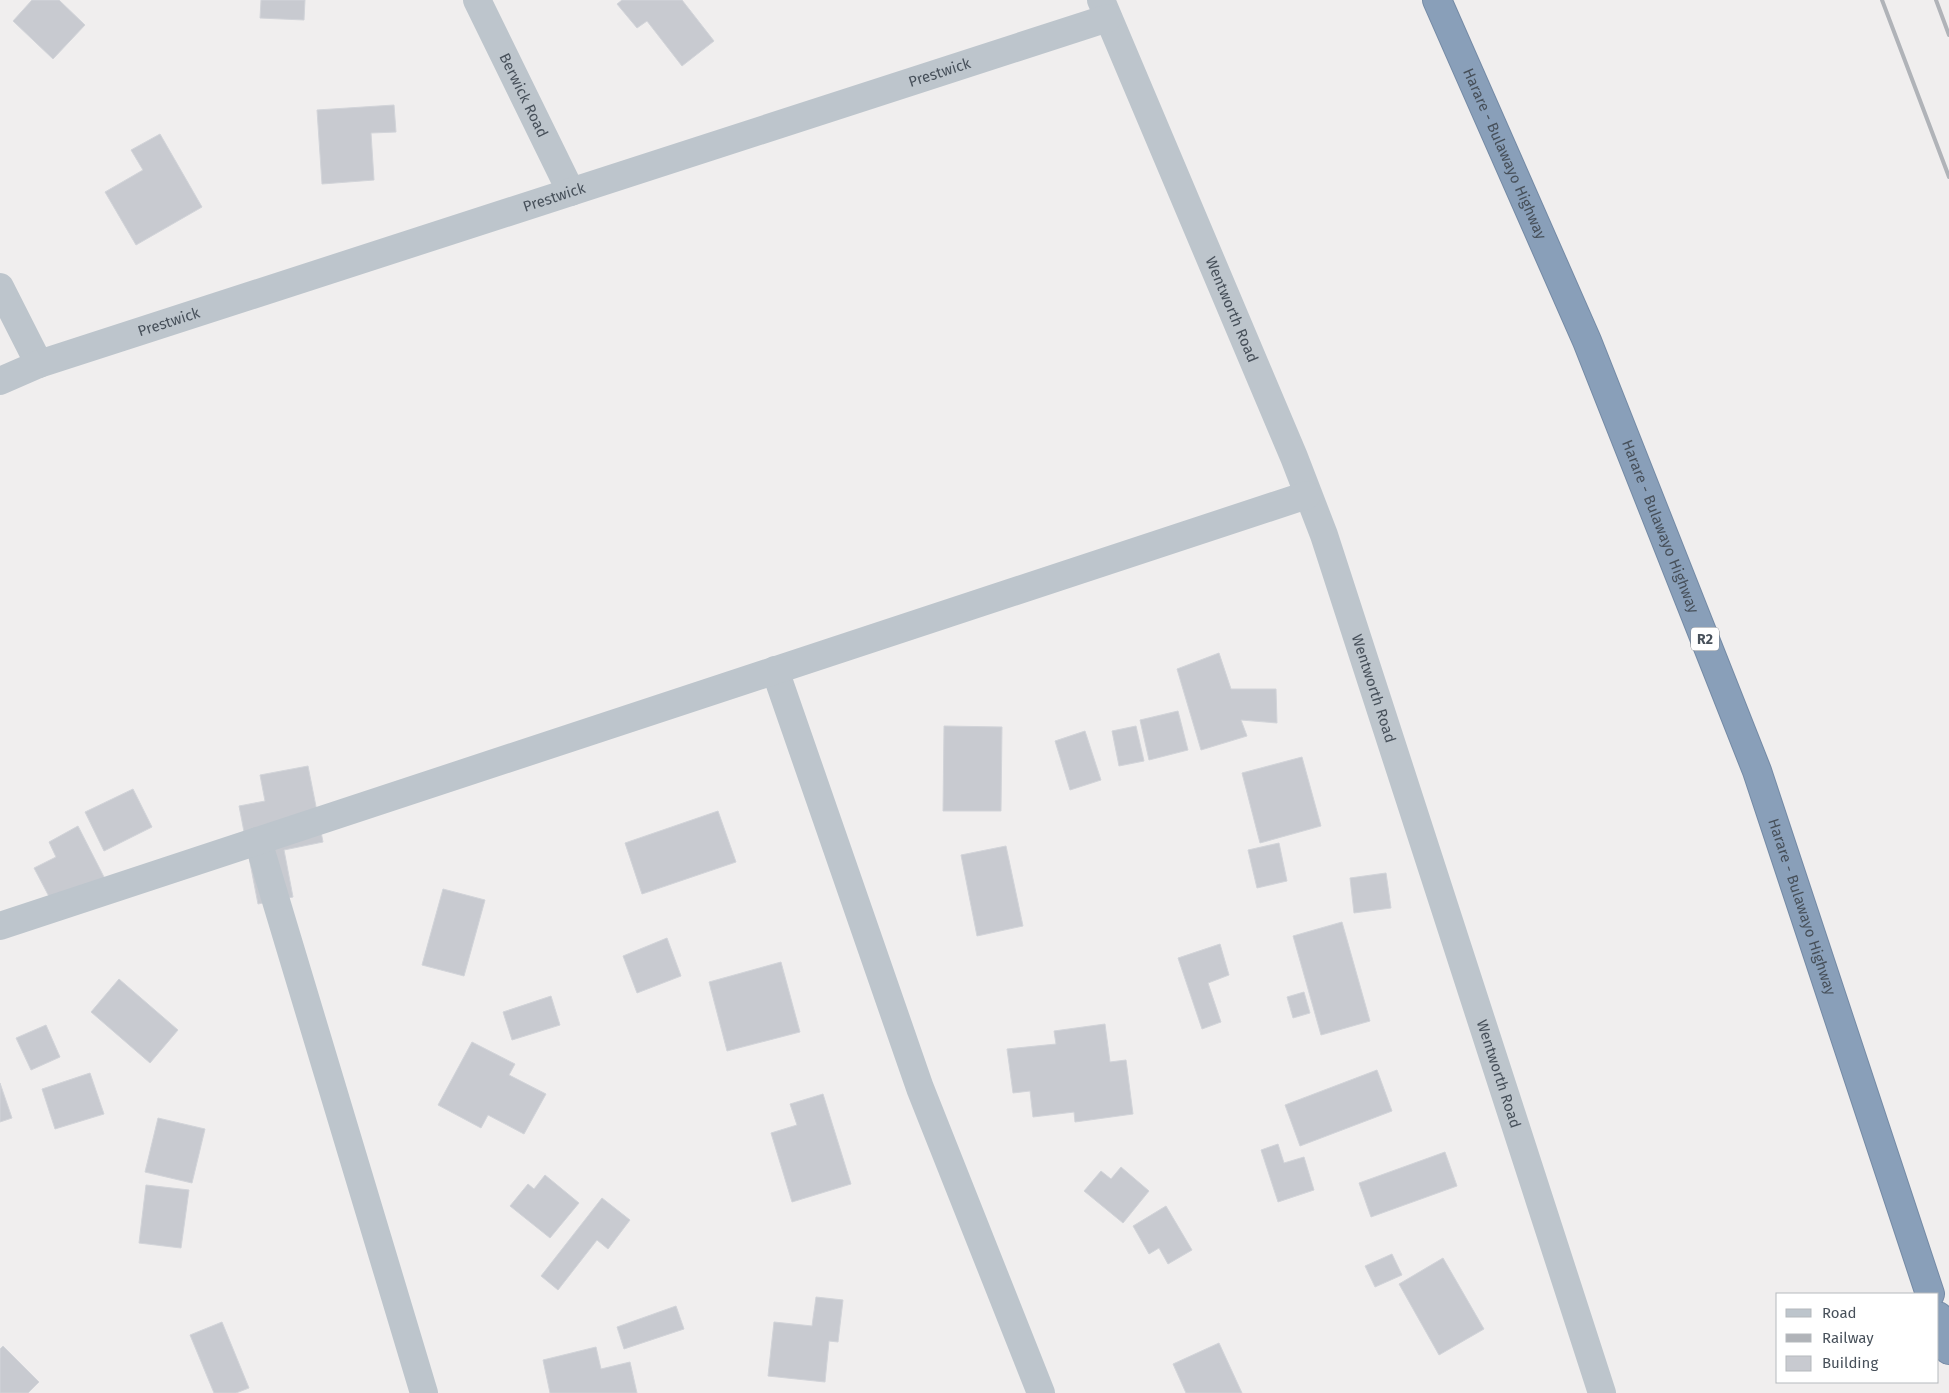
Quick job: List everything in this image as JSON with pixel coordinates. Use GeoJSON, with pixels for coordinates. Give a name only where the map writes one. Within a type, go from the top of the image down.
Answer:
{"type":"FeatureCollection","features":[{"type":"Feature","properties":{"kind":"highway","name":"Harare - Bulawayo Highway"},"geometry":{"type":"LineString","coordinates":[[1437,0],[1587,341],[1757,771],[1930,1293]]}},
{"type":"Feature","properties":{"kind":"highway"},"geometry":{"type":"LineString","coordinates":[[1939,1319],[1949,1350]]}},
{"type":"Feature","properties":{"kind":"street","name":"Berwick Road"},"geometry":{"type":"LineString","coordinates":[[478,0],[571,192]]}},
{"type":"Feature","properties":{"kind":"street","name":"Prestwick"},"geometry":{"type":"LineString","coordinates":[[0,381],[39,364],[571,192],[1105,9]]}},
{"type":"Feature","properties":{"kind":"street","name":"Wentworth Road"},"geometry":{"type":"LineString","coordinates":[[1105,9],[1294,457],[1327,545],[1602,1393]]}},
{"type":"Feature","properties":{"kind":"street"},"geometry":{"type":"LineString","coordinates":[[0,287],[39,364]]}},
{"type":"Feature","properties":{"kind":"street"},"geometry":{"type":"LineString","coordinates":[[0,926],[1307,495]]}},
{"type":"Feature","properties":{"kind":"street"},"geometry":{"type":"LineString","coordinates":[[775,670],[920,1088],[1041,1393]]}},
{"type":"Feature","properties":{"kind":"street"},"geometry":{"type":"LineString","coordinates":[[258,841],[424,1393]]}},
{"type":"Feature","properties":{"kind":"building"},"geometry":{"type":"Polygon","coordinates":[[[32,0],[59,0],[85,25],[53,59],[13,21],[32,0]]]}},
{"type":"Feature","properties":{"kind":"building"},"geometry":{"type":"Polygon","coordinates":[[[261,0],[305,0],[304,20],[260,18],[261,0]]]}},
{"type":"Feature","properties":{"kind":"building"},"geometry":{"type":"Polygon","coordinates":[[[622,0],[682,0],[714,41],[682,66],[647,21],[637,28],[617,4],[622,0]]]}},
{"type":"Feature","properties":{"kind":"building"},"geometry":{"type":"Polygon","coordinates":[[[394,105],[396,132],[371,133],[374,180],[322,184],[317,110],[394,105]]]}},
{"type":"Feature","properties":{"kind":"building"},"geometry":{"type":"Polygon","coordinates":[[[160,134],[202,207],[136,245],[105,192],[143,170],[131,150],[160,134]]]}},
{"type":"Feature","properties":{"kind":"building"},"geometry":{"type":"Polygon","coordinates":[[[1219,653],[1231,689],[1276,689],[1277,723],[1241,720],[1247,736],[1201,750],[1177,669],[1219,653]]]}},
{"type":"Feature","properties":{"kind":"building"},"geometry":{"type":"Polygon","coordinates":[[[1178,711],[1188,750],[1149,760],[1140,720],[1178,711]]]}},
{"type":"Feature","properties":{"kind":"building"},"geometry":{"type":"Polygon","coordinates":[[[944,726],[1002,727],[1001,811],[943,811],[944,726]]]}},
{"type":"Feature","properties":{"kind":"building"},"geometry":{"type":"Polygon","coordinates":[[[1136,726],[1144,761],[1119,766],[1112,731],[1136,726]]]}},
{"type":"Feature","properties":{"kind":"building"},"geometry":{"type":"Polygon","coordinates":[[[1085,731],[1101,780],[1070,790],[1055,741],[1085,731]]]}},
{"type":"Feature","properties":{"kind":"building"},"geometry":{"type":"Polygon","coordinates":[[[1302,757],[1321,826],[1260,843],[1242,773],[1302,757]]]}},
{"type":"Feature","properties":{"kind":"building"},"geometry":{"type":"Polygon","coordinates":[[[308,766],[323,842],[284,850],[293,897],[258,904],[239,806],[265,801],[260,775],[308,766]]]}},
{"type":"Feature","properties":{"kind":"building"},"geometry":{"type":"Polygon","coordinates":[[[133,789],[152,827],[104,851],[85,812],[133,789]]]}},
{"type":"Feature","properties":{"kind":"building"},"geometry":{"type":"Polygon","coordinates":[[[718,811],[736,862],[642,894],[625,843],[718,811]]]}},
{"type":"Feature","properties":{"kind":"building"},"geometry":{"type":"Polygon","coordinates":[[[78,826],[105,879],[54,906],[34,868],[56,857],[49,842],[78,826]]]}},
{"type":"Feature","properties":{"kind":"building"},"geometry":{"type":"Polygon","coordinates":[[[1279,843],[1287,881],[1257,888],[1248,850],[1279,843]]]}},
{"type":"Feature","properties":{"kind":"building"},"geometry":{"type":"Polygon","coordinates":[[[1006,846],[1023,926],[977,936],[961,855],[1006,846]]]}},
{"type":"Feature","properties":{"kind":"building"},"geometry":{"type":"Polygon","coordinates":[[[1386,873],[1391,908],[1354,913],[1350,878],[1386,873]]]}},
{"type":"Feature","properties":{"kind":"building"},"geometry":{"type":"Polygon","coordinates":[[[443,889],[485,900],[464,976],[422,965],[443,889]]]}},
{"type":"Feature","properties":{"kind":"building"},"geometry":{"type":"Polygon","coordinates":[[[1342,922],[1370,1021],[1321,1035],[1293,936],[1342,922]]]}},
{"type":"Feature","properties":{"kind":"building"},"geometry":{"type":"Polygon","coordinates":[[[667,938],[681,976],[637,993],[623,956],[667,938]]]}},
{"type":"Feature","properties":{"kind":"building"},"geometry":{"type":"Polygon","coordinates":[[[1220,944],[1229,975],[1208,983],[1221,1022],[1202,1029],[1178,958],[1220,944]]]}},
{"type":"Feature","properties":{"kind":"building"},"geometry":{"type":"Polygon","coordinates":[[[781,962],[800,1032],[727,1051],[709,982],[781,962]]]}},
{"type":"Feature","properties":{"kind":"building"},"geometry":{"type":"Polygon","coordinates":[[[119,979],[178,1030],[150,1063],[91,1012],[119,979]]]}},
{"type":"Feature","properties":{"kind":"building"},"geometry":{"type":"Polygon","coordinates":[[[1304,992],[1310,1013],[1293,1018],[1287,997],[1304,992]]]}},
{"type":"Feature","properties":{"kind":"building"},"geometry":{"type":"Polygon","coordinates":[[[551,996],[560,1025],[512,1040],[503,1012],[551,996]]]}},
{"type":"Feature","properties":{"kind":"building"},"geometry":{"type":"Polygon","coordinates":[[[1105,1024],[1110,1062],[1126,1060],[1133,1114],[1075,1122],[1074,1112],[1033,1117],[1030,1091],[1013,1093],[1007,1049],[1056,1044],[1054,1031],[1105,1024]]]}},
{"type":"Feature","properties":{"kind":"building"},"geometry":{"type":"Polygon","coordinates":[[[46,1025],[60,1057],[31,1070],[16,1038],[46,1025]]]}},
{"type":"Feature","properties":{"kind":"building"},"geometry":{"type":"Polygon","coordinates":[[[472,1042],[515,1064],[509,1075],[546,1094],[524,1134],[488,1115],[481,1128],[438,1105],[472,1042]]]}},
{"type":"Feature","properties":{"kind":"building"},"geometry":{"type":"Polygon","coordinates":[[[1377,1070],[1392,1111],[1300,1146],[1285,1105],[1377,1070]]]}},
{"type":"Feature","properties":{"kind":"building"},"geometry":{"type":"Polygon","coordinates":[[[90,1073],[104,1114],[55,1129],[42,1089],[90,1073]]]}},
{"type":"Feature","properties":{"kind":"building"},"geometry":{"type":"Polygon","coordinates":[[[0,1083],[12,1118],[0,1122],[0,1083]]]}},
{"type":"Feature","properties":{"kind":"building"},"geometry":{"type":"Polygon","coordinates":[[[823,1094],[851,1184],[792,1202],[771,1133],[797,1125],[790,1104],[823,1094]]]}},
{"type":"Feature","properties":{"kind":"building"},"geometry":{"type":"Polygon","coordinates":[[[158,1118],[205,1129],[192,1183],[145,1172],[158,1118]]]}},
{"type":"Feature","properties":{"kind":"building"},"geometry":{"type":"Polygon","coordinates":[[[1278,1144],[1284,1163],[1304,1157],[1314,1190],[1278,1202],[1261,1150],[1278,1144]]]}},
{"type":"Feature","properties":{"kind":"building"},"geometry":{"type":"Polygon","coordinates":[[[1445,1152],[1457,1186],[1371,1217],[1359,1183],[1445,1152]]]}},
{"type":"Feature","properties":{"kind":"building"},"geometry":{"type":"Polygon","coordinates":[[[1121,1167],[1149,1191],[1123,1223],[1084,1191],[1101,1171],[1111,1179],[1121,1167]]]}},
{"type":"Feature","properties":{"kind":"building"},"geometry":{"type":"Polygon","coordinates":[[[545,1175],[579,1203],[550,1238],[510,1206],[528,1184],[534,1189],[545,1175]]]}},
{"type":"Feature","properties":{"kind":"building"},"geometry":{"type":"Polygon","coordinates":[[[146,1185],[189,1190],[181,1248],[139,1243],[146,1185]]]}},
{"type":"Feature","properties":{"kind":"building"},"geometry":{"type":"Polygon","coordinates":[[[602,1198],[630,1220],[608,1249],[597,1240],[558,1290],[541,1276],[602,1198]]]}},
{"type":"Feature","properties":{"kind":"building"},"geometry":{"type":"Polygon","coordinates":[[[1166,1206],[1192,1250],[1168,1264],[1159,1248],[1149,1254],[1133,1226],[1166,1206]]]}},
{"type":"Feature","properties":{"kind":"building"},"geometry":{"type":"Polygon","coordinates":[[[1392,1254],[1402,1275],[1375,1287],[1365,1266],[1392,1254]]]}},
{"type":"Feature","properties":{"kind":"building"},"geometry":{"type":"Polygon","coordinates":[[[1443,1258],[1484,1329],[1439,1355],[1399,1284],[1443,1258]]]}},
{"type":"Feature","properties":{"kind":"building"},"geometry":{"type":"Polygon","coordinates":[[[816,1297],[843,1300],[838,1342],[829,1341],[825,1382],[768,1376],[774,1322],[812,1326],[816,1297]]]}},
{"type":"Feature","properties":{"kind":"building"},"geometry":{"type":"Polygon","coordinates":[[[676,1306],[684,1329],[624,1349],[617,1327],[676,1306]]]}},
{"type":"Feature","properties":{"kind":"building"},"geometry":{"type":"Polygon","coordinates":[[[222,1322],[249,1388],[236,1393],[214,1393],[190,1335],[222,1322]]]}},
{"type":"Feature","properties":{"kind":"building"},"geometry":{"type":"Polygon","coordinates":[[[1219,1343],[1242,1393],[1186,1393],[1173,1364],[1219,1343]]]}},
{"type":"Feature","properties":{"kind":"building"},"geometry":{"type":"Polygon","coordinates":[[[3,1346],[39,1382],[28,1393],[0,1393],[0,1349],[3,1346]]]}},
{"type":"Feature","properties":{"kind":"building"},"geometry":{"type":"Polygon","coordinates":[[[596,1347],[601,1369],[630,1362],[637,1393],[550,1393],[543,1360],[596,1347]]]}},
{"type":"Feature","properties":{"kind":"railway"},"geometry":{"type":"LineString","coordinates":[[1882,0],[1949,177]]}},
{"type":"Feature","properties":{"kind":"railway"},"geometry":{"type":"LineString","coordinates":[[1936,0],[1949,35]]}}]}
